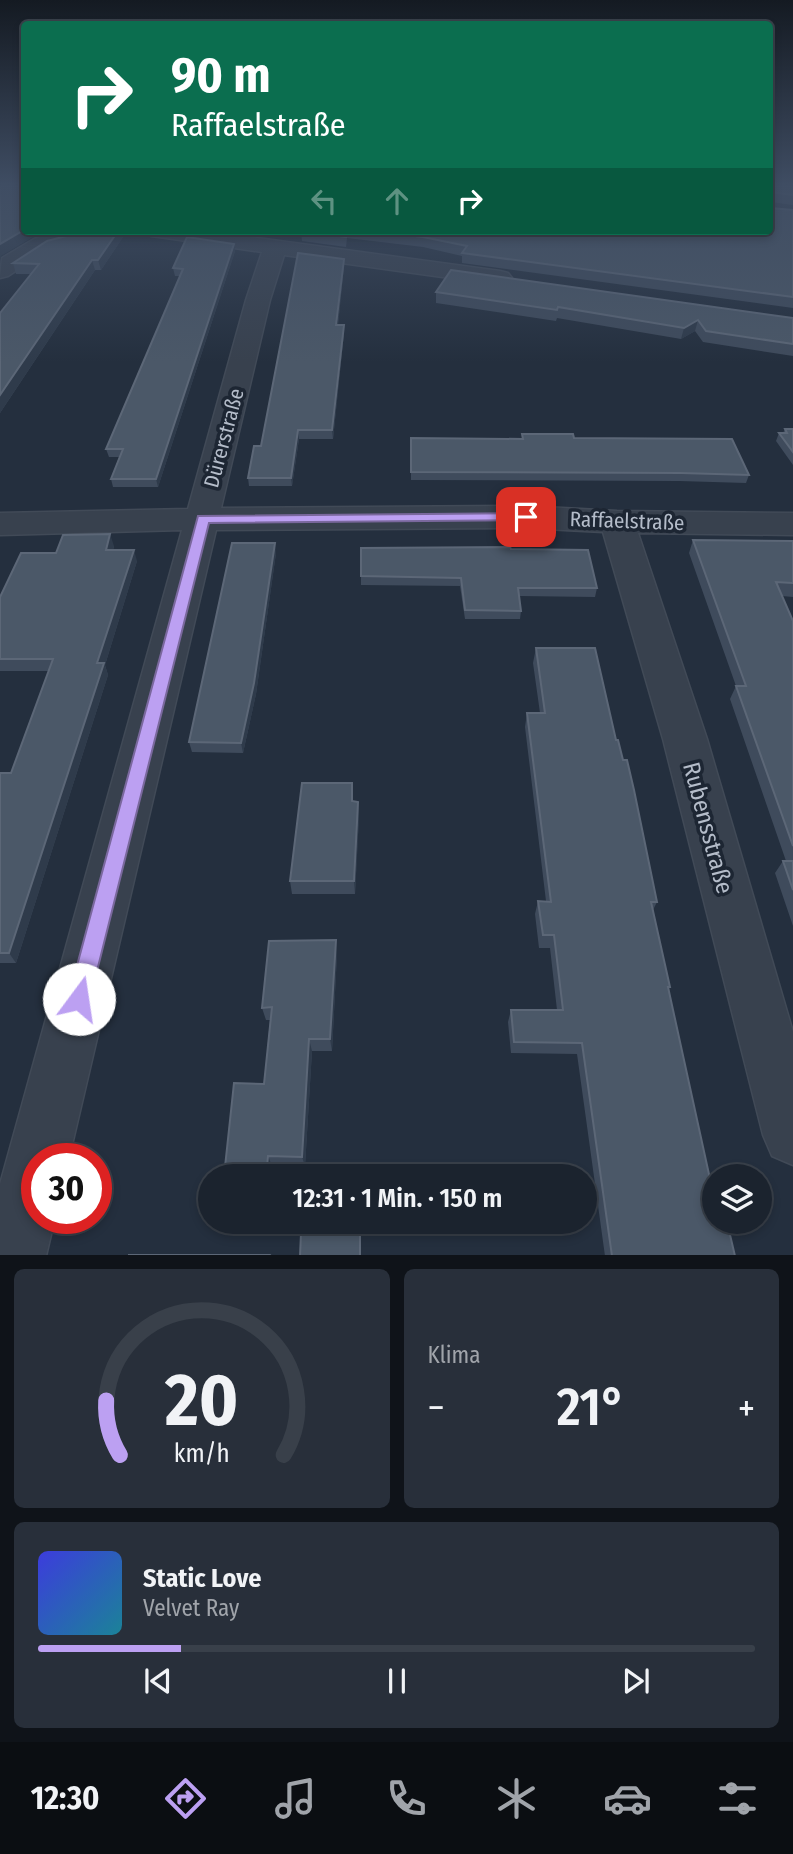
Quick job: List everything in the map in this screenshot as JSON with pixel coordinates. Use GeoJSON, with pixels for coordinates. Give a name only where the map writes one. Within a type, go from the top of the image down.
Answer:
{"type":"FeatureCollection","features":[{"type":"Feature","properties":{"kind":"street"},"geometry":{"type":"LineString","coordinates":[[0,271],[37,245]]}},
{"type":"Feature","properties":{"kind":"street"},"geometry":{"type":"LineString","coordinates":[[257,245],[520,281]]}},
{"type":"Feature","properties":{"kind":"street","name":"Dürerstraße"},"geometry":{"type":"LineString","coordinates":[[41,1143],[258,300],[275,247]]}},
{"type":"Feature","properties":{"kind":"street","name":"Raffaelstraße"},"geometry":{"type":"LineString","coordinates":[[0,524],[203,519],[526,517],[617,522],[793,524]]}},
{"type":"Feature","properties":{"kind":"street","name":"Rubensstraße"},"geometry":{"type":"LineString","coordinates":[[617,522],[685,739],[793,1135]]}},
{"type":"Feature","properties":{"kind":"street","name":"Dürerstraße"},"geometry":{"type":"LineString","coordinates":[[13,1255],[21,1223]]}},
{"type":"Feature","properties":{"kind":"building"},"geometry":{"type":"Polygon","coordinates":[[[41,245],[109,245],[98,260],[92,260],[0,395],[0,313],[39,264],[13,263],[41,245]]]}},
{"type":"Feature","properties":{"kind":"building"},"geometry":{"type":"Polygon","coordinates":[[[184,245],[234,245],[156,479],[111,479],[123,449],[106,449],[183,269],[173,268],[184,245]]]}},
{"type":"Feature","properties":{"kind":"building"},"geometry":{"type":"Polygon","coordinates":[[[460,245],[793,245],[793,297],[462,253],[467,246],[460,245]]]}},
{"type":"Feature","properties":{"kind":"building"},"geometry":{"type":"Polygon","coordinates":[[[298,253],[344,259],[336,325],[344,325],[332,430],[298,430],[291,478],[248,478],[254,446],[261,446],[298,253]]]}},
{"type":"Feature","properties":{"kind":"building"},"geometry":{"type":"Polygon","coordinates":[[[451,270],[793,318],[793,344],[706,331],[698,320],[684,328],[558,307],[557,310],[436,292],[451,270]]]}},
{"type":"Feature","properties":{"kind":"building"},"geometry":{"type":"Polygon","coordinates":[[[785,429],[793,429],[793,452],[779,433],[787,433],[785,429]]]}},
{"type":"Feature","properties":{"kind":"building"},"geometry":{"type":"Polygon","coordinates":[[[522,434],[573,434],[574,438],[732,439],[749,475],[411,472],[411,438],[523,439],[522,434]]]}},
{"type":"Feature","properties":{"kind":"building"},"geometry":{"type":"Polygon","coordinates":[[[110,534],[106,550],[134,550],[97,663],[104,663],[9,953],[0,953],[0,773],[11,773],[53,659],[0,659],[0,597],[21,553],[56,553],[63,535],[110,534]]]}},
{"type":"Feature","properties":{"kind":"building"},"geometry":{"type":"Polygon","coordinates":[[[693,540],[793,541],[793,583],[776,582],[793,621],[793,846],[736,686],[746,686],[693,540]]]}},
{"type":"Feature","properties":{"kind":"building"},"geometry":{"type":"Polygon","coordinates":[[[232,543],[275,543],[254,683],[241,743],[189,742],[232,543]]]}},
{"type":"Feature","properties":{"kind":"building"},"geometry":{"type":"Polygon","coordinates":[[[510,547],[588,550],[597,588],[518,588],[521,611],[465,610],[461,578],[361,576],[361,548],[510,547]]]}},
{"type":"Feature","properties":{"kind":"building"},"geometry":{"type":"Polygon","coordinates":[[[536,648],[595,648],[616,740],[623,760],[627,760],[634,790],[657,902],[651,902],[707,1164],[702,1164],[702,1234],[730,1234],[735,1255],[612,1255],[582,1043],[514,1042],[511,1010],[563,1010],[554,935],[543,935],[538,901],[551,902],[527,713],[545,713],[536,648]]]}},
{"type":"Feature","properties":{"kind":"building"},"geometry":{"type":"Polygon","coordinates":[[[302,783],[352,783],[352,801],[358,802],[354,881],[290,881],[302,783]]]}},
{"type":"Feature","properties":{"kind":"building"},"geometry":{"type":"Polygon","coordinates":[[[783,861],[793,861],[793,890],[783,861]]]}},
{"type":"Feature","properties":{"kind":"building"},"geometry":{"type":"Polygon","coordinates":[[[336,940],[330,1039],[309,1039],[302,1157],[268,1156],[267,1164],[225,1164],[234,1083],[264,1084],[272,1007],[262,1008],[269,941],[336,940]]]}},
{"type":"Feature","properties":{"kind":"building"},"geometry":{"type":"Polygon","coordinates":[[[301,1234],[360,1234],[360,1255],[300,1255],[301,1234]]]}},
{"type":"Feature","properties":{"kind":"route"},"geometry":{"type":"LineString","coordinates":[[79,999],[203,519],[526,517]]}}]}
